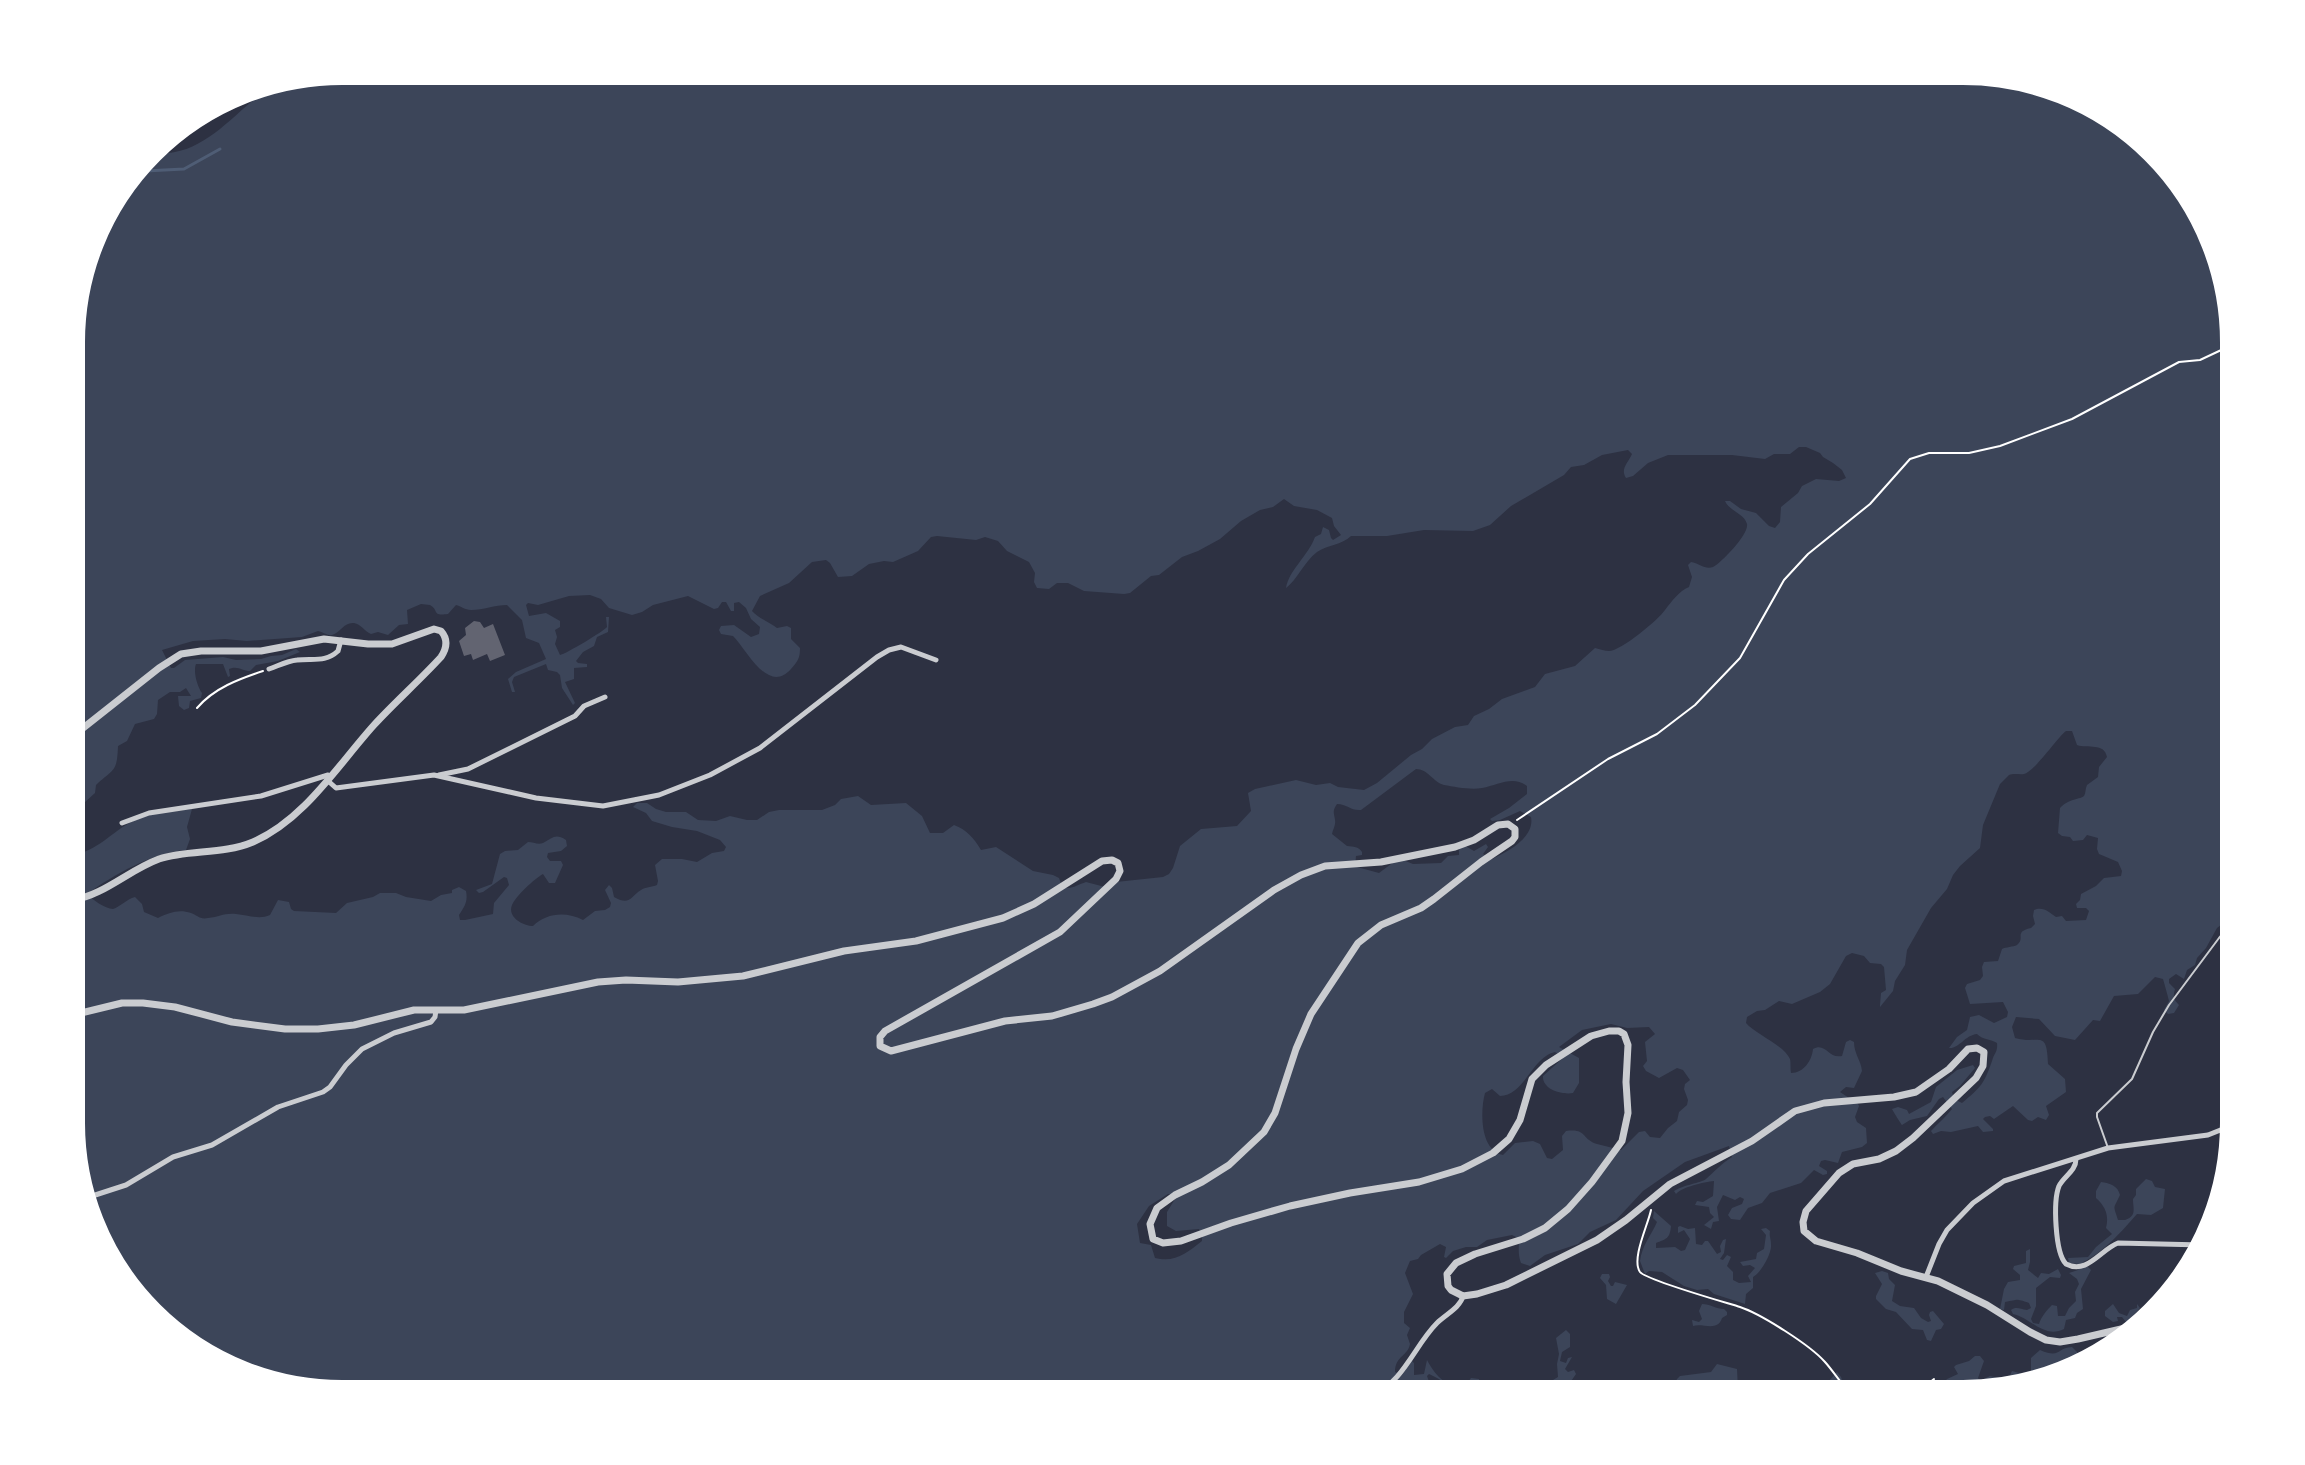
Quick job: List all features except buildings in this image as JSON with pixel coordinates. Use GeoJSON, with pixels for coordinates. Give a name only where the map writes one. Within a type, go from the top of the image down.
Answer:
{"type":"FeatureCollection","features":[{"type":"Feature","properties":{"kind":"street"},"geometry":{"type":"LineString","coordinates":[[81,730],[159,668],[181,654],[201,651],[261,651],[316,640],[392,644],[434,629],[443,633],[447,643],[441,657],[379,720],[328,778],[293,814],[260,838],[228,849],[159,859],[129,873],[88,897],[81,898]]}},
{"type":"Feature","properties":{"kind":"street"},"geometry":{"type":"LineString","coordinates":[[269,669],[293,661],[327,659],[338,651],[341,640]]}},
{"type":"Feature","properties":{"kind":"street"},"geometry":{"type":"LineString","coordinates":[[434,775],[536,798],[603,806],[659,795],[710,776],[755,751],[889,650],[901,646],[936,660]]}},
{"type":"Feature","properties":{"kind":"street"},"geometry":{"type":"LineString","coordinates":[[122,823],[149,813],[250,798],[328,775],[336,788],[468,769],[575,716],[584,706],[604,697]]}},
{"type":"Feature","properties":{"kind":"street"},"geometry":{"type":"LineString","coordinates":[[81,1013],[122,1003],[143,1003],[175,1008],[224,1021],[296,1030],[335,1028],[414,1010],[464,1010],[598,982],[626,980],[678,982],[743,976],[844,951],[909,943],[1011,915],[1038,902],[1102,861],[1109,860],[1118,863],[1120,871],[1116,879],[1060,932],[885,1032],[879,1040],[880,1046],[891,1051],[1005,1021],[1067,1012],[1112,997],[1160,971],[1275,890],[1313,870],[1325,866],[1381,862],[1445,850],[1467,843],[1498,825],[1512,825],[1515,829],[1515,837],[1507,845],[1421,908],[1381,925],[1358,943],[1311,1014],[1296,1048],[1275,1113],[1264,1132],[1229,1165],[1166,1201],[1157,1209],[1150,1224],[1153,1239],[1163,1243],[1173,1242],[1290,1206],[1350,1193],[1419,1182],[1462,1169],[1493,1153],[1509,1139],[1520,1120],[1532,1079],[1546,1065],[1591,1036],[1609,1031],[1624,1034],[1628,1045],[1626,1082],[1628,1113],[1625,1131],[1618,1147],[1568,1209],[1545,1228],[1523,1239],[1475,1254],[1456,1263],[1447,1274],[1448,1286],[1463,1296],[1477,1294],[1506,1285],[1583,1248],[1626,1220],[1650,1198],[1670,1184],[1752,1141],[1801,1108],[1844,1101],[1894,1097],[1916,1092],[1949,1069],[1968,1049],[1977,1048],[1984,1052],[1984,1061],[1980,1071],[1968,1086],[1896,1151],[1879,1159],[1853,1164],[1839,1173],[1809,1206],[1804,1216],[1804,1231],[1816,1241],[1857,1252],[1901,1271],[1926,1276],[1974,1297],[2046,1340],[2068,1341],[2124,1328]]}},
{"type":"Feature","properties":{"kind":"street"},"geometry":{"type":"LineString","coordinates":[[91,1195],[126,1185],[167,1160],[212,1145],[278,1107],[326,1090],[362,1049],[394,1033],[431,1022],[436,1010]]}},
{"type":"Feature","properties":{"kind":"street"},"geometry":{"type":"LineString","coordinates":[[1926,1276],[1947,1230],[1980,1197],[2011,1178],[2108,1148],[2208,1135],[2224,1128]]}},
{"type":"Feature","properties":{"kind":"street"},"geometry":{"type":"LineString","coordinates":[[2076,1159],[2075,1166],[2061,1184],[2058,1194],[2057,1237],[2060,1254],[2066,1264],[2077,1267],[2088,1264],[2109,1247],[2123,1243],[2194,1245]]}},
{"type":"Feature","properties":{"kind":"street"},"geometry":{"type":"LineString","coordinates":[[1390,1384],[1396,1379],[1423,1339],[1457,1306],[1463,1296]]}},
{"type":"Feature","properties":{"kind":"lane"},"geometry":{"type":"LineString","coordinates":[[2108,1148],[2097,1113],[2132,1079],[2153,1032],[2169,1005],[2224,932]]}},
{"type":"Feature","properties":{"kind":"path"},"geometry":{"type":"LineString","coordinates":[[1512,825],[1608,759],[1657,734],[1695,705],[1740,658],[1784,580],[1808,554],[1865,508],[1910,459],[1929,453],[1969,453],[2001,446],[2072,419],[2179,362],[2200,360],[2224,349]]}},
{"type":"Feature","properties":{"kind":"path"},"geometry":{"type":"LineString","coordinates":[[197,708],[219,689],[269,669]]}},
{"type":"Feature","properties":{"kind":"path"},"geometry":{"type":"LineString","coordinates":[[1650,1198],[1652,1202],[1650,1213],[1638,1258],[1638,1267],[1642,1275],[1652,1281],[1672,1285],[1740,1307],[1769,1321],[1816,1353],[1842,1384]]}},
{"type":"Feature","properties":{"kind":"path"},"geometry":{"type":"LineString","coordinates":[[1928,1384],[1934,1379]]}},
{"type":"Feature","properties":{"kind":"shaded area"},"geometry":{"type":"Polygon","coordinates":[[[342,81],[1963,81],[2014,86],[2063,101],[2094,116],[2122,135],[2148,157],[2170,183],[2197,226],[2210,258],[2219,291],[2224,342],[2224,923],[2217,928],[2206,948],[2197,958],[2195,965],[2187,970],[2184,979],[2176,974],[2169,979],[2169,983],[2175,989],[2174,996],[2179,1005],[2174,1013],[2168,1014],[2164,1010],[2169,1001],[2167,992],[2163,979],[2155,977],[2138,994],[2114,996],[2100,1021],[2093,1020],[2075,1040],[2055,1036],[2039,1019],[2016,1017],[2012,1027],[2015,1038],[2043,1042],[2046,1046],[2048,1064],[2065,1079],[2066,1092],[2046,1106],[2049,1115],[2046,1120],[2038,1117],[2032,1121],[2028,1120],[2013,1106],[1994,1119],[1990,1116],[1983,1119],[1993,1131],[1983,1132],[1978,1126],[1933,1134],[1931,1131],[1952,1109],[1943,1097],[1927,1116],[1910,1120],[1902,1125],[1892,1109],[1898,1107],[1907,1110],[1909,1114],[1931,1102],[1936,1087],[1957,1070],[1973,1065],[1975,1068],[1952,1092],[1954,1099],[1962,1103],[1978,1089],[1987,1075],[1997,1043],[1977,1034],[1949,1048],[1957,1037],[1967,1030],[1970,1017],[1979,1015],[1994,1023],[2007,1017],[2008,1012],[2003,1002],[1970,1004],[1965,988],[1967,984],[1980,980],[1983,976],[1984,962],[1998,961],[2002,949],[2017,945],[2022,931],[2035,924],[2034,910],[2043,909],[2056,917],[2062,916],[2066,921],[2086,920],[2089,911],[2086,908],[2077,908],[2076,904],[2081,894],[2096,886],[2104,878],[2121,876],[2122,871],[2118,862],[2099,854],[2098,838],[2087,835],[2083,840],[2073,841],[2070,837],[2058,833],[2060,808],[2084,796],[2087,785],[2098,777],[2099,767],[2107,757],[2103,749],[2077,745],[2072,731],[2066,731],[2029,772],[2009,775],[2000,784],[1983,825],[1980,848],[1960,866],[1947,889],[1931,908],[1907,950],[1905,965],[1895,981],[1893,991],[1880,1007],[1881,993],[1886,990],[1884,967],[1881,964],[1870,963],[1864,956],[1852,953],[1846,956],[1830,984],[1820,992],[1792,1004],[1779,1001],[1747,1017],[1746,1023],[1750,1027],[1787,1054],[1790,1059],[1791,1073],[1800,1071],[1806,1065],[1813,1049],[1817,1047],[1833,1055],[1842,1056],[1846,1042],[1850,1040],[1854,1042],[1862,1071],[1854,1088],[1846,1087],[1840,1092],[1858,1104],[1855,1117],[1857,1122],[1866,1128],[1867,1143],[1862,1147],[1842,1152],[1838,1163],[1821,1161],[1819,1166],[1827,1171],[1827,1174],[1823,1175],[1814,1170],[1801,1183],[1770,1193],[1762,1203],[1748,1208],[1740,1220],[1731,1219],[1728,1215],[1732,1208],[1742,1204],[1744,1199],[1740,1197],[1735,1200],[1723,1195],[1717,1207],[1719,1221],[1713,1222],[1711,1229],[1704,1225],[1714,1217],[1709,1207],[1695,1205],[1697,1201],[1703,1202],[1713,1196],[1714,1181],[1688,1187],[1676,1194],[1674,1191],[1706,1179],[1732,1157],[1729,1146],[1685,1162],[1643,1191],[1616,1220],[1590,1232],[1578,1244],[1545,1255],[1530,1266],[1521,1263],[1518,1238],[1512,1235],[1487,1240],[1477,1247],[1466,1247],[1453,1251],[1446,1258],[1444,1257],[1446,1247],[1440,1244],[1418,1259],[1410,1261],[1405,1273],[1413,1294],[1404,1312],[1404,1323],[1410,1328],[1407,1335],[1410,1344],[1399,1359],[1395,1372],[1402,1375],[1411,1360],[1414,1363],[1414,1375],[1424,1374],[1427,1360],[1438,1376],[1450,1384],[1447,1384],[1429,1374],[1427,1376],[1430,1384],[663,1384],[652,1381],[637,1384],[342,1384],[291,1379],[242,1364],[211,1349],[183,1330],[157,1308],[135,1282],[108,1239],[95,1207],[86,1174],[81,1123],[81,853],[104,841],[126,825],[155,814],[192,809],[187,827],[190,839],[186,850],[147,860],[109,879],[87,894],[110,909],[135,897],[142,904],[144,912],[158,918],[182,911],[201,918],[232,914],[266,916],[270,915],[278,900],[289,902],[294,911],[336,913],[347,903],[380,893],[396,893],[431,901],[441,895],[452,893],[452,890],[459,887],[466,891],[466,903],[459,915],[460,920],[465,920],[493,914],[494,903],[509,885],[507,878],[504,877],[483,892],[479,893],[476,890],[492,884],[500,854],[505,851],[518,850],[528,842],[541,844],[554,837],[559,837],[566,840],[567,846],[561,851],[548,853],[547,857],[550,861],[561,861],[563,865],[555,883],[549,883],[543,874],[517,897],[512,905],[512,913],[517,920],[533,926],[544,918],[556,915],[570,915],[583,920],[595,911],[610,907],[611,903],[605,890],[609,885],[614,897],[627,901],[643,889],[657,885],[655,865],[662,859],[697,862],[712,853],[724,851],[726,847],[720,840],[697,831],[652,821],[646,813],[633,807],[637,803],[647,803],[666,812],[686,812],[698,820],[716,821],[730,816],[757,820],[769,812],[779,810],[822,810],[835,805],[841,799],[858,796],[871,805],[906,803],[922,816],[930,833],[943,833],[954,825],[970,835],[981,850],[996,847],[1033,871],[1059,878],[1067,888],[1086,882],[1105,887],[1116,882],[1163,877],[1173,868],[1180,846],[1201,829],[1237,826],[1251,811],[1248,793],[1255,789],[1296,780],[1316,785],[1330,783],[1338,787],[1364,790],[1377,783],[1432,739],[1455,727],[1468,725],[1474,716],[1489,709],[1502,699],[1535,687],[1545,674],[1575,666],[1595,648],[1615,650],[1630,641],[1655,621],[1679,594],[1689,587],[1692,577],[1688,565],[1691,562],[1707,568],[1713,567],[1728,554],[1744,534],[1747,524],[1745,520],[1725,501],[1730,501],[1741,509],[1756,513],[1769,526],[1775,528],[1780,522],[1781,507],[1798,493],[1802,486],[1816,479],[1839,481],[1846,478],[1842,470],[1833,463],[1820,453],[1806,447],[1799,447],[1790,454],[1774,454],[1765,459],[1732,455],[1668,455],[1648,463],[1633,476],[1626,478],[1624,469],[1632,454],[1628,450],[1602,455],[1584,465],[1571,467],[1564,475],[1511,506],[1490,525],[1473,531],[1424,530],[1387,536],[1351,536],[1317,552],[1286,588],[1291,575],[1315,537],[1321,534],[1323,527],[1329,530],[1333,540],[1341,535],[1334,526],[1332,518],[1317,510],[1294,506],[1284,499],[1273,507],[1260,510],[1241,521],[1220,539],[1182,557],[1159,575],[1151,576],[1130,593],[1124,594],[1084,591],[1068,583],[1057,583],[1049,589],[1037,588],[1034,582],[1035,573],[1029,562],[1007,551],[998,541],[985,537],[976,540],[931,537],[918,551],[893,562],[869,564],[852,576],[838,577],[826,560],[812,562],[789,583],[760,596],[752,611],[777,628],[787,626],[791,628],[791,639],[800,648],[798,659],[791,669],[782,676],[774,677],[759,668],[733,636],[721,634],[719,630],[721,626],[734,625],[751,637],[759,634],[760,627],[739,602],[734,603],[734,611],[731,611],[726,602],[722,602],[718,608],[714,609],[688,596],[653,605],[632,615],[609,608],[601,599],[590,595],[569,596],[538,605],[528,603],[526,605],[529,616],[546,613],[560,621],[560,627],[555,630],[557,637],[555,644],[560,655],[577,647],[607,627],[606,617],[609,617],[608,632],[597,637],[594,646],[583,652],[576,661],[587,664],[587,667],[574,668],[574,679],[565,682],[575,703],[573,705],[562,688],[560,675],[548,670],[546,664],[514,677],[512,682],[515,692],[512,692],[508,679],[516,672],[546,659],[539,643],[526,638],[522,620],[507,605],[471,610],[456,605],[448,614],[437,614],[430,605],[421,604],[407,610],[408,624],[399,625],[388,635],[378,632],[371,634],[359,625],[351,623],[332,635],[318,631],[302,637],[247,641],[225,639],[193,641],[162,650],[171,668],[185,660],[223,657],[236,660],[261,659],[282,655],[296,649],[300,652],[278,661],[256,665],[250,671],[229,669],[230,676],[228,677],[223,664],[196,664],[195,674],[202,693],[201,698],[190,701],[189,708],[184,710],[179,706],[178,696],[191,696],[186,688],[180,692],[170,692],[158,700],[157,714],[154,719],[135,724],[127,741],[118,746],[115,766],[96,785],[95,793],[84,803],[81,812],[81,342],[86,291],[95,258],[108,226],[135,183],[162,153],[181,151],[194,146],[218,131],[260,94],[308,83],[342,81]],[[1416,769],[1361,810],[1340,804],[1335,806],[1335,824],[1332,834],[1347,846],[1357,848],[1362,852],[1362,855],[1356,856],[1355,866],[1379,873],[1395,861],[1403,860],[1413,864],[1441,863],[1448,856],[1459,855],[1462,844],[1474,851],[1486,844],[1488,847],[1483,854],[1492,859],[1519,843],[1529,831],[1531,817],[1520,811],[1500,820],[1490,819],[1527,794],[1527,786],[1522,783],[1511,781],[1478,789],[1458,787],[1444,785],[1416,769]],[[1611,1024],[1582,1030],[1559,1047],[1579,1058],[1579,1083],[1573,1093],[1553,1090],[1544,1081],[1543,1076],[1563,1058],[1555,1052],[1540,1061],[1522,1083],[1509,1094],[1500,1096],[1492,1089],[1485,1093],[1482,1119],[1486,1138],[1495,1152],[1503,1155],[1515,1143],[1533,1141],[1540,1144],[1547,1158],[1552,1159],[1563,1150],[1562,1136],[1566,1131],[1573,1130],[1581,1132],[1592,1142],[1621,1150],[1639,1132],[1645,1131],[1650,1137],[1660,1138],[1677,1121],[1679,1112],[1687,1105],[1688,1100],[1684,1089],[1685,1084],[1690,1080],[1683,1070],[1677,1068],[1659,1078],[1646,1071],[1643,1066],[1647,1061],[1645,1042],[1655,1034],[1649,1027],[1627,1028],[1611,1024]],[[1168,1194],[1149,1206],[1137,1224],[1140,1243],[1151,1245],[1155,1258],[1175,1258],[1202,1241],[1199,1229],[1176,1231],[1167,1226],[1167,1212],[1175,1199],[1168,1194]]]}},
{"type":"Feature","properties":{"kind":"shaded area"},"geometry":{"type":"Polygon","coordinates":[[[2146,1179],[2152,1181],[2155,1187],[2165,1189],[2163,1208],[2151,1215],[2137,1214],[2105,1247],[2083,1262],[2091,1270],[2081,1289],[2083,1309],[2077,1313],[2075,1318],[2066,1320],[2064,1329],[2044,1330],[2013,1314],[2011,1310],[2015,1308],[2027,1310],[2031,1308],[2029,1303],[2024,1301],[2005,1302],[2004,1310],[2000,1309],[2004,1289],[2008,1282],[2020,1280],[2020,1275],[2013,1269],[2014,1266],[2026,1263],[2026,1251],[2030,1249],[2028,1270],[2038,1278],[2041,1273],[2049,1274],[2058,1269],[2061,1275],[2060,1278],[2050,1277],[2036,1288],[2036,1306],[2031,1319],[2033,1323],[2039,1324],[2052,1305],[2057,1306],[2058,1316],[2065,1316],[2076,1301],[2075,1292],[2079,1284],[2077,1279],[2069,1273],[2078,1270],[2079,1264],[2069,1263],[2068,1258],[2088,1257],[2112,1234],[2106,1228],[2107,1216],[2104,1208],[2096,1198],[2096,1191],[2101,1182],[2117,1189],[2120,1195],[2115,1209],[2118,1220],[2125,1220],[2133,1214],[2136,1189],[2146,1179]]]}},
{"type":"Feature","properties":{"kind":"shaded area"},"geometry":{"type":"Polygon","coordinates":[[[1654,1211],[1671,1226],[1668,1236],[1656,1243],[1656,1248],[1675,1247],[1681,1251],[1685,1250],[1690,1239],[1684,1230],[1678,1233],[1680,1226],[1688,1229],[1695,1228],[1696,1244],[1702,1245],[1708,1241],[1717,1254],[1721,1252],[1720,1246],[1726,1239],[1724,1253],[1720,1259],[1723,1260],[1727,1255],[1731,1257],[1727,1266],[1733,1272],[1733,1280],[1739,1283],[1751,1282],[1748,1276],[1755,1268],[1750,1265],[1743,1266],[1740,1262],[1756,1259],[1757,1253],[1764,1249],[1766,1235],[1761,1229],[1766,1228],[1770,1231],[1770,1253],[1753,1277],[1753,1288],[1746,1294],[1745,1304],[1714,1294],[1708,1289],[1697,1290],[1684,1286],[1662,1272],[1649,1271],[1645,1274],[1640,1261],[1645,1245],[1657,1222],[1653,1218],[1654,1211]]]}},
{"type":"Feature","properties":{"kind":"shaded area"},"geometry":{"type":"Polygon","coordinates":[[[1882,1271],[1888,1273],[1889,1279],[1895,1285],[1892,1301],[1900,1306],[1914,1308],[1921,1318],[1928,1322],[1931,1321],[1930,1312],[1933,1311],[1944,1324],[1941,1329],[1936,1330],[1931,1341],[1927,1340],[1923,1330],[1912,1329],[1896,1312],[1886,1309],[1876,1299],[1882,1284],[1875,1273],[1882,1271]]]}},
{"type":"Feature","properties":{"kind":"shaded area"},"geometry":{"type":"Polygon","coordinates":[[[1602,1274],[1609,1274],[1608,1281],[1611,1286],[1615,1282],[1627,1285],[1616,1304],[1607,1299],[1606,1285],[1600,1278],[1602,1274]]]}},
{"type":"Feature","properties":{"kind":"shaded area"},"geometry":{"type":"Polygon","coordinates":[[[1702,1304],[1724,1309],[1727,1315],[1714,1326],[1693,1326],[1692,1320],[1699,1322],[1702,1319],[1699,1311],[1702,1304]]]}},
{"type":"Feature","properties":{"kind":"shaded area"},"geometry":{"type":"Polygon","coordinates":[[[2113,1304],[2119,1313],[2127,1316],[2130,1310],[2137,1308],[2137,1304],[2140,1308],[2134,1315],[2137,1317],[2128,1325],[2122,1317],[2117,1317],[2118,1321],[2113,1322],[2105,1316],[2105,1311],[2113,1304]]]}},
{"type":"Feature","properties":{"kind":"shaded area"},"geometry":{"type":"Polygon","coordinates":[[[1566,1330],[1570,1334],[1570,1347],[1562,1352],[1560,1361],[1566,1363],[1568,1358],[1572,1357],[1565,1369],[1568,1372],[1574,1370],[1576,1374],[1569,1384],[1548,1384],[1558,1377],[1559,1354],[1556,1338],[1566,1330]]]}},
{"type":"Feature","properties":{"kind":"shaded area"},"geometry":{"type":"Polygon","coordinates":[[[2072,1347],[2078,1357],[2031,1375],[2014,1379],[1997,1382],[1943,1384],[1947,1379],[1958,1374],[1954,1367],[1956,1365],[1969,1361],[1975,1356],[1980,1356],[1984,1361],[1978,1378],[1980,1381],[1990,1376],[2008,1380],[2012,1371],[2023,1374],[2031,1373],[2031,1358],[2040,1350],[2055,1353],[2072,1347]]]}},
{"type":"Feature","properties":{"kind":"shaded area"},"geometry":{"type":"Polygon","coordinates":[[[1717,1364],[1737,1369],[1738,1384],[1675,1384],[1680,1376],[1711,1372],[1717,1364]]]}},
{"type":"Feature","properties":{"kind":"shaded area"},"geometry":{"type":"Polygon","coordinates":[[[1837,1372],[1843,1384],[1816,1384],[1828,1382],[1837,1372]]]}},
{"type":"Feature","properties":{"kind":"shaded area"},"geometry":{"type":"Polygon","coordinates":[[[1471,1378],[1479,1379],[1479,1384],[1467,1384],[1471,1378]]]}},
{"type":"Feature","properties":{"kind":"waterway"},"geometry":{"type":"LineString","coordinates":[[145,171],[184,169],[220,149]]}}]}
